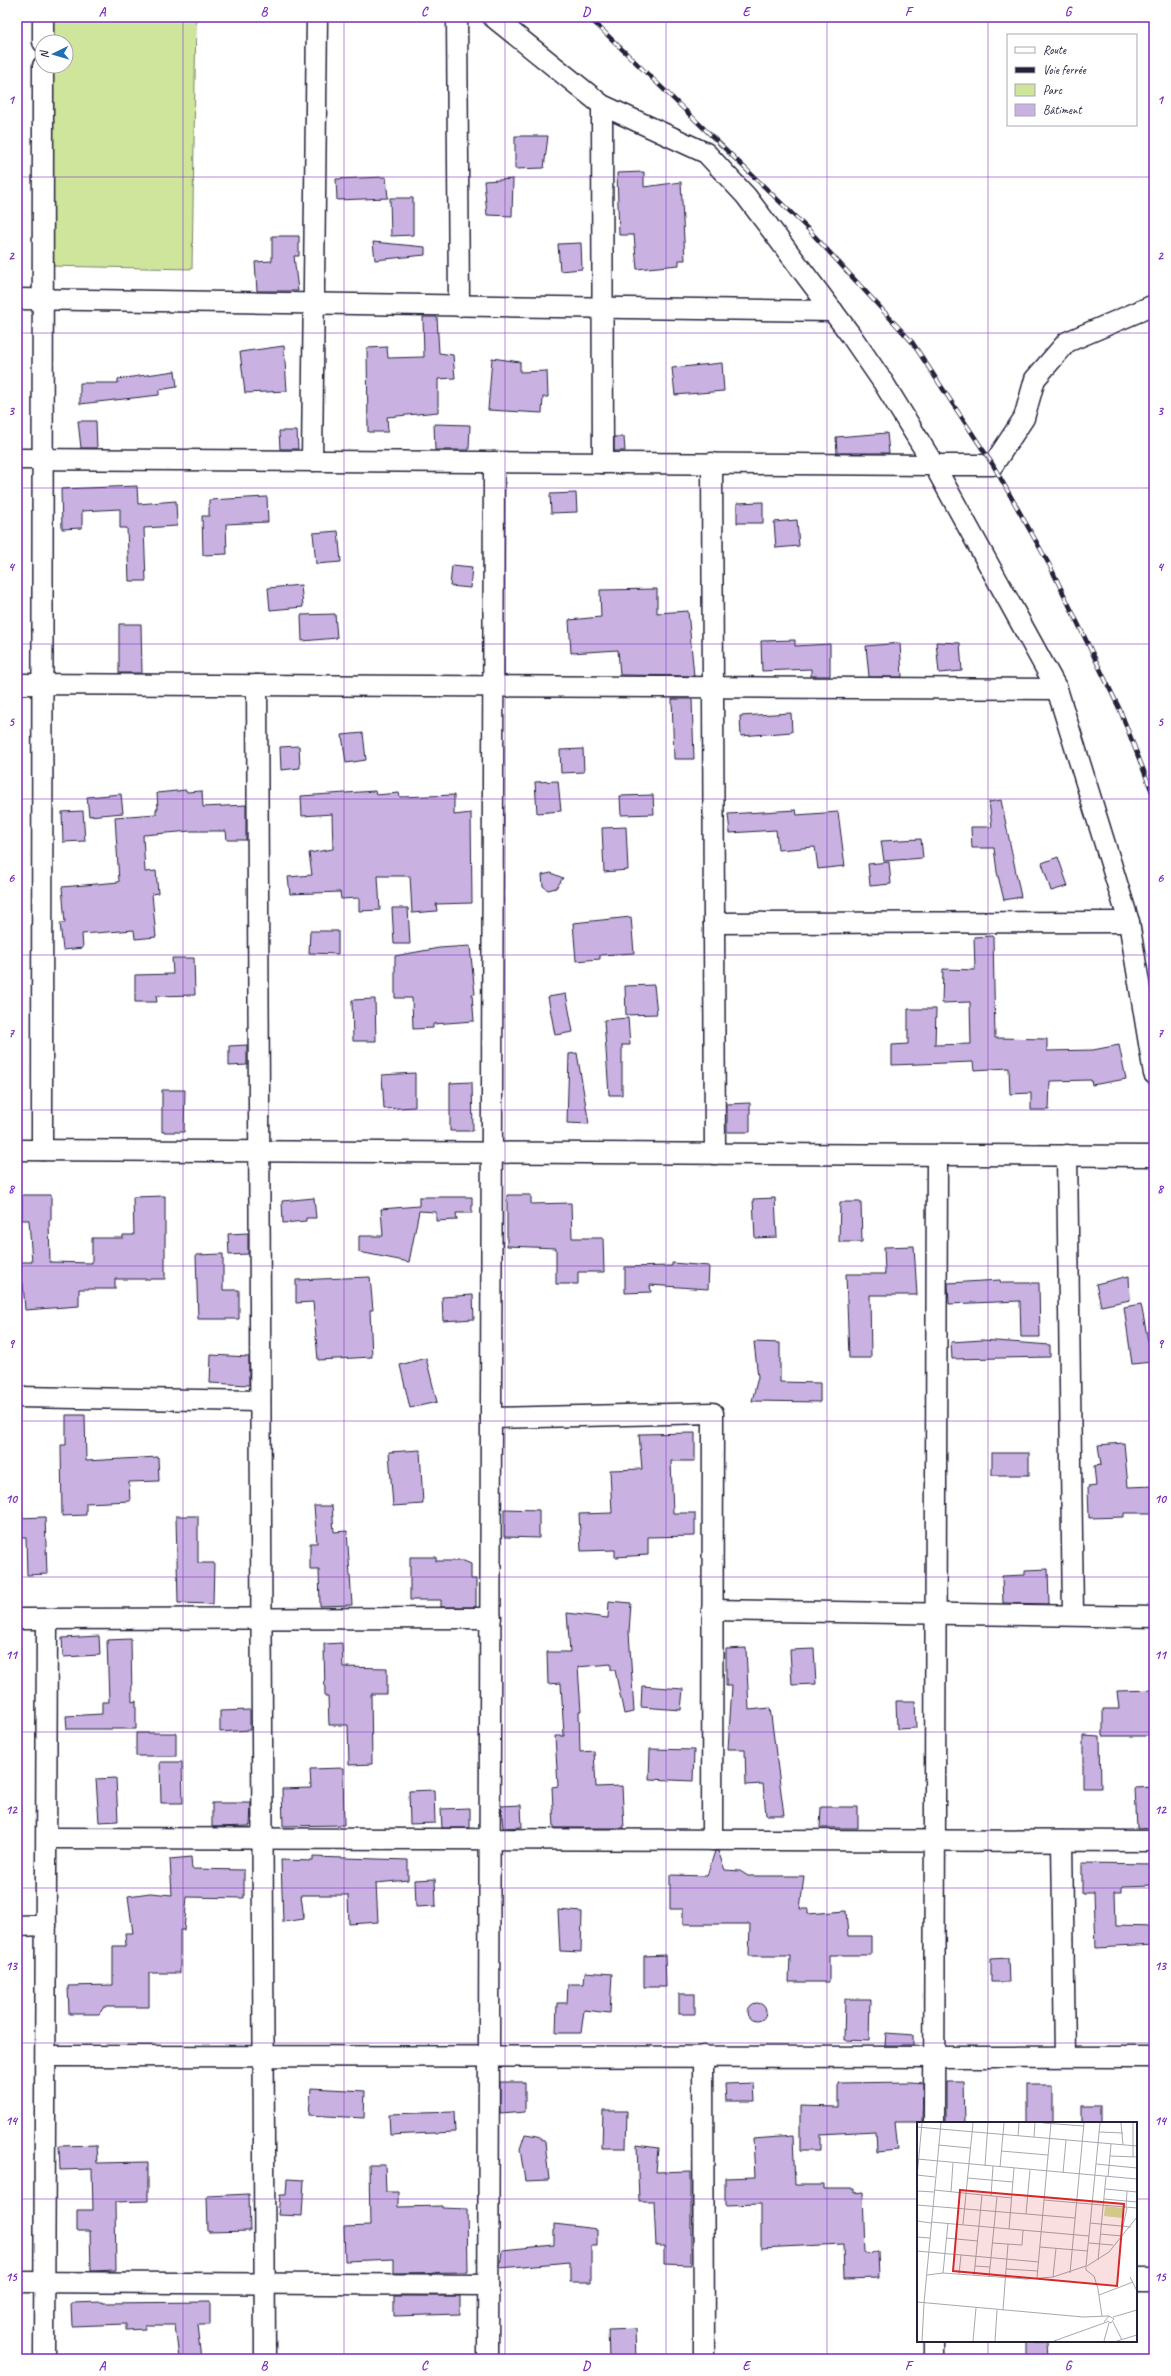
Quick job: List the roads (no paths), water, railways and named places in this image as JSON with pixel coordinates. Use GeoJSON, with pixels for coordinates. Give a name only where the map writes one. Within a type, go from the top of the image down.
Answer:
{"type":"FeatureCollection","features":[{"type":"Feature","properties":{"kind":"street"},"geometry":{"type":"LineString","coordinates":[[43,17],[43,34]]}},
{"type":"Feature","properties":{"kind":"street"},"geometry":{"type":"LineString","coordinates":[[312,461],[317,17]]}},
{"type":"Feature","properties":{"kind":"street"},"geometry":{"type":"LineString","coordinates":[[456,17],[459,306]]}},
{"type":"Feature","properties":{"kind":"street"},"geometry":{"type":"LineString","coordinates":[[493,17],[602,106],[706,153],[746,196],[833,311],[883,382],[934,465],[1057,689],[1129,922],[1154,1074]]}},
{"type":"Feature","properties":{"kind":"street"},"geometry":{"type":"LineString","coordinates":[[42,1150],[43,74]]}},
{"type":"Feature","properties":{"kind":"street"},"geometry":{"type":"LineString","coordinates":[[602,106],[603,462]]}},
{"type":"Feature","properties":{"kind":"street"},"geometry":{"type":"LineString","coordinates":[[17,300],[833,311]]}},
{"type":"Feature","properties":{"kind":"street"},"geometry":{"type":"LineString","coordinates":[[17,459],[993,465],[1024,418],[1035,379],[1067,342],[1154,305]]}},
{"type":"Feature","properties":{"kind":"street"},"geometry":{"type":"LineString","coordinates":[[488,2359],[494,462]]}},
{"type":"Feature","properties":{"kind":"street"},"geometry":{"type":"LineString","coordinates":[[712,463],[715,1154]]}},
{"type":"Feature","properties":{"kind":"street"},"geometry":{"type":"LineString","coordinates":[[17,684],[1057,689]]}},
{"type":"Feature","properties":{"kind":"street"},"geometry":{"type":"LineString","coordinates":[[257,685],[265,2359]]}},
{"type":"Feature","properties":{"kind":"street"},"geometry":{"type":"LineString","coordinates":[[714,922],[1129,922]]}},
{"type":"Feature","properties":{"kind":"street"},"geometry":{"type":"LineString","coordinates":[[17,1150],[1154,1156]]}},
{"type":"Feature","properties":{"kind":"street"},"geometry":{"type":"LineString","coordinates":[[934,2122],[937,1154]]}},
{"type":"Feature","properties":{"kind":"street"},"geometry":{"type":"LineString","coordinates":[[1068,1155],[1073,1615]]}},
{"type":"Feature","properties":{"kind":"street"},"geometry":{"type":"LineString","coordinates":[[17,1397],[260,1401]]}},
{"type":"Feature","properties":{"kind":"street"},"geometry":{"type":"LineString","coordinates":[[491,1418],[713,1413],[712,1840]]}},
{"type":"Feature","properties":{"kind":"street"},"geometry":{"type":"LineString","coordinates":[[712,1610],[1154,1616]]}},
{"type":"Feature","properties":{"kind":"street"},"geometry":{"type":"LineString","coordinates":[[17,1620],[491,1618]]}},
{"type":"Feature","properties":{"kind":"street"},"geometry":{"type":"LineString","coordinates":[[44,2359],[47,1619]]}},
{"type":"Feature","properties":{"kind":"street"},"geometry":{"type":"LineString","coordinates":[[47,1838],[1154,1841]]}},
{"type":"Feature","properties":{"kind":"street"},"geometry":{"type":"LineString","coordinates":[[1062,1841],[1065,2056]]}},
{"type":"Feature","properties":{"kind":"street"},"geometry":{"type":"LineString","coordinates":[[17,1926],[46,1925]]}},
{"type":"Feature","properties":{"kind":"street"},"geometry":{"type":"LineString","coordinates":[[46,2056],[1154,2056]]}},
{"type":"Feature","properties":{"kind":"street"},"geometry":{"type":"LineString","coordinates":[[703,2056],[704,2359]]}},
{"type":"Feature","properties":{"kind":"street"},"geometry":{"type":"LineString","coordinates":[[1137,2280],[1154,2280]]}},
{"type":"Feature","properties":{"kind":"street"},"geometry":{"type":"LineString","coordinates":[[17,2282],[488,2285]]}},
{"type":"Feature","properties":{"kind":"street"},"geometry":{"type":"LineString","coordinates":[[934,2342],[934,2359]]}},
{"type":"Feature","properties":{"kind":"railway"},"geometry":{"type":"LineString","coordinates":[[587,17],[808,229],[912,342],[993,465],[1050,566],[1120,710],[1154,797]]}}]}
